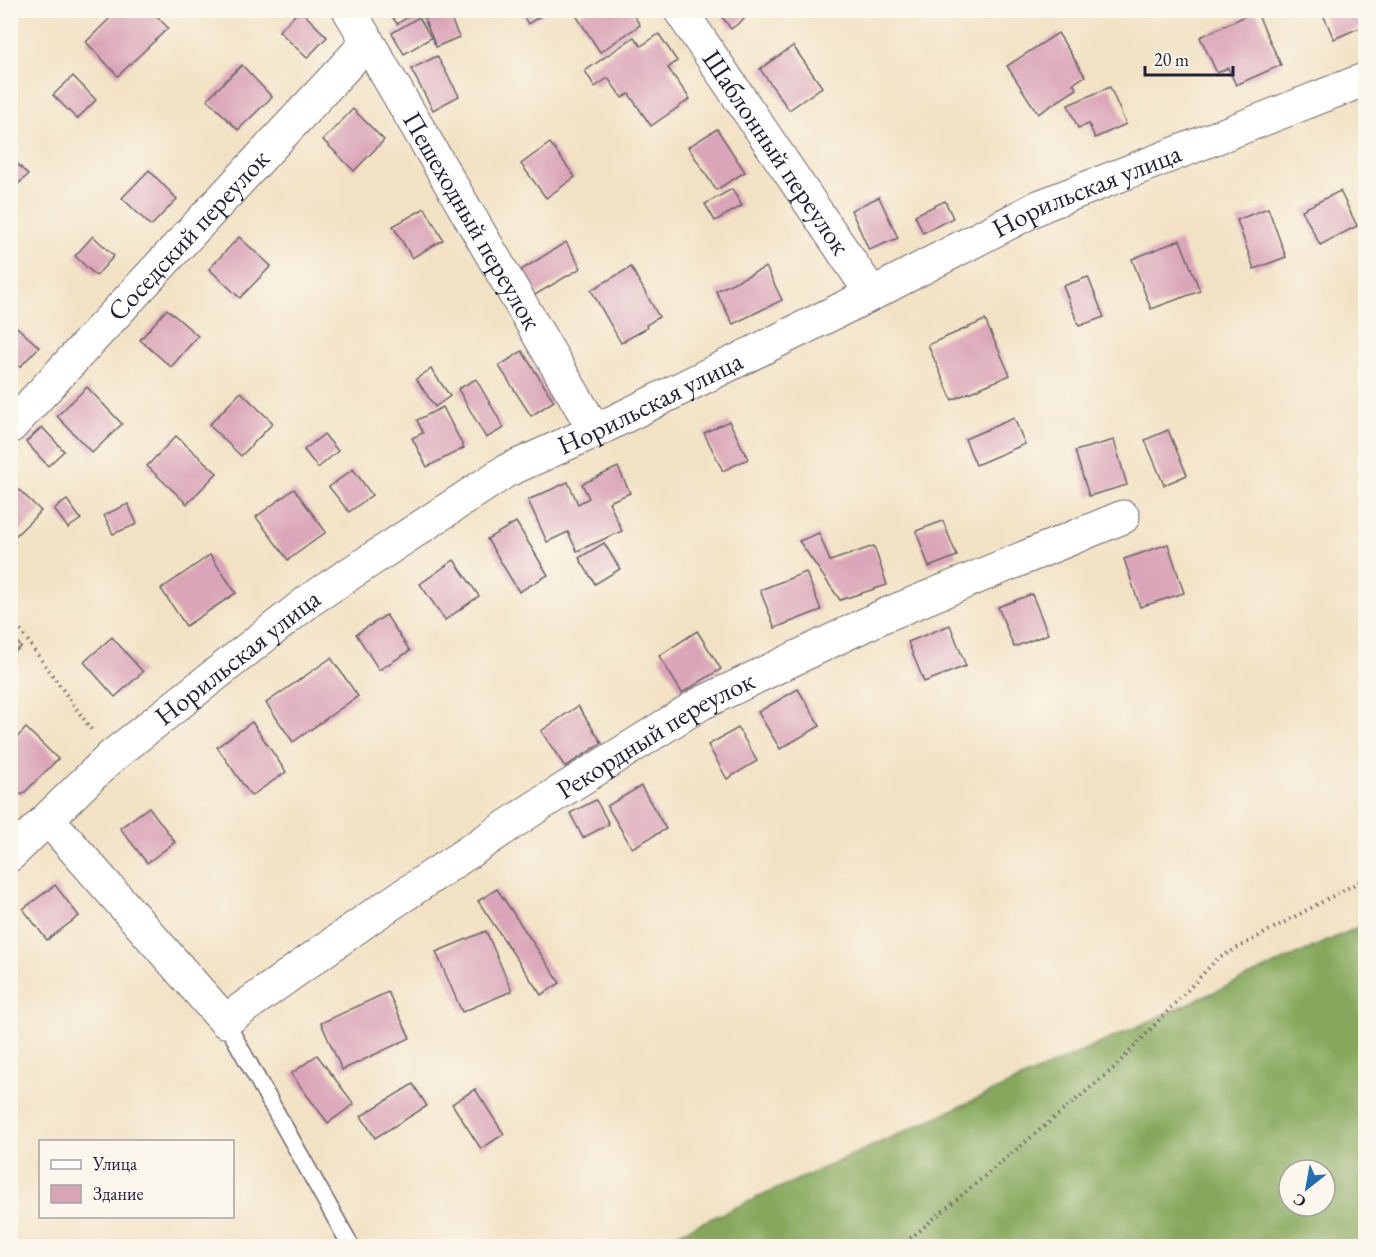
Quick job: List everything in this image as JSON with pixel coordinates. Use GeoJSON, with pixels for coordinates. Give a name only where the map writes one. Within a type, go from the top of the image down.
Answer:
{"type":"FeatureCollection","features":[{"type":"Feature","properties":{"kind":"street","name":"Пешеходный переулок"},"geometry":{"type":"LineString","coordinates":[[349,10],[595,431]]}},
{"type":"Feature","properties":{"kind":"street","name":"Шаблонный переулок"},"geometry":{"type":"LineString","coordinates":[[680,10],[872,294]]}},
{"type":"Feature","properties":{"kind":"street","name":"Соседский переулок"},"geometry":{"type":"LineString","coordinates":[[10,427],[368,43]]}},
{"type":"Feature","properties":{"kind":"street","name":"Норильская улица"},"geometry":{"type":"LineString","coordinates":[[10,855],[111,757],[310,600],[506,471],[595,431],[872,294],[1041,206],[1365,79]]}},
{"type":"Feature","properties":{"kind":"street","name":"Рекордный переулок"},"geometry":{"type":"LineString","coordinates":[[225,1021],[368,920],[477,847],[700,704],[883,616],[1124,517]]}},
{"type":"Feature","properties":{"kind":"street"},"geometry":{"type":"LineString","coordinates":[[48,819],[225,1021]]}},
{"type":"Feature","properties":{"kind":"lane"},"geometry":{"type":"LineString","coordinates":[[225,1021],[351,1246]]}},
{"type":"Feature","properties":{"kind":"path"},"geometry":{"type":"LineString","coordinates":[[10,616],[111,757]]}},
{"type":"Feature","properties":{"kind":"path"},"geometry":{"type":"LineString","coordinates":[[901,1246],[1113,1068],[1217,959],[1365,878]]}},
{"type":"Feature","properties":{"kind":"green space"},"geometry":{"type":"Polygon","coordinates":[[[1365,924],[1365,1246],[650,1246],[1365,924]]]}},
{"type":"Feature","properties":{"kind":"building"},"geometry":{"type":"Polygon","coordinates":[[[118,10],[151,10],[168,28],[118,76],[86,42],[118,10]]]}},
{"type":"Feature","properties":{"kind":"building"},"geometry":{"type":"Polygon","coordinates":[[[300,10],[327,37],[307,58],[279,31],[300,10]]]}},
{"type":"Feature","properties":{"kind":"building"},"geometry":{"type":"Polygon","coordinates":[[[388,10],[419,10],[397,24],[388,10]]]}},
{"type":"Feature","properties":{"kind":"building"},"geometry":{"type":"Polygon","coordinates":[[[441,10],[447,10],[459,37],[436,47],[424,18],[441,10]]]}},
{"type":"Feature","properties":{"kind":"building"},"geometry":{"type":"Polygon","coordinates":[[[520,10],[543,10],[545,13],[528,24],[520,10]]]}},
{"type":"Feature","properties":{"kind":"building"},"geometry":{"type":"Polygon","coordinates":[[[587,10],[630,10],[640,25],[600,52],[577,17],[587,10]]]}},
{"type":"Feature","properties":{"kind":"building"},"geometry":{"type":"Polygon","coordinates":[[[717,10],[756,10],[731,29],[717,10]]]}},
{"type":"Feature","properties":{"kind":"building"},"geometry":{"type":"Polygon","coordinates":[[[1321,10],[1366,10],[1366,25],[1334,39],[1321,10]]]}},
{"type":"Feature","properties":{"kind":"building"},"geometry":{"type":"Polygon","coordinates":[[[1256,11],[1281,65],[1236,85],[1228,68],[1217,73],[1200,37],[1256,11]]]}},
{"type":"Feature","properties":{"kind":"building"},"geometry":{"type":"Polygon","coordinates":[[[419,17],[431,38],[404,54],[392,33],[419,17]]]}},
{"type":"Feature","properties":{"kind":"building"},"geometry":{"type":"Polygon","coordinates":[[[1058,33],[1085,76],[1073,84],[1077,89],[1038,114],[1007,66],[1058,33]]]}},
{"type":"Feature","properties":{"kind":"building"},"geometry":{"type":"Polygon","coordinates":[[[659,34],[677,61],[668,68],[690,99],[651,126],[629,94],[622,98],[608,78],[595,87],[585,71],[634,37],[641,46],[659,34]]]}},
{"type":"Feature","properties":{"kind":"building"},"geometry":{"type":"Polygon","coordinates":[[[793,46],[822,87],[789,110],[760,69],[793,46]]]}},
{"type":"Feature","properties":{"kind":"building"},"geometry":{"type":"Polygon","coordinates":[[[437,56],[459,96],[433,110],[411,69],[437,56]]]}},
{"type":"Feature","properties":{"kind":"building"},"geometry":{"type":"Polygon","coordinates":[[[242,65],[272,97],[238,130],[207,99],[242,65]]]}},
{"type":"Feature","properties":{"kind":"building"},"geometry":{"type":"Polygon","coordinates":[[[73,76],[96,100],[77,119],[53,95],[73,76]]]}},
{"type":"Feature","properties":{"kind":"building"},"geometry":{"type":"Polygon","coordinates":[[[1110,87],[1126,124],[1095,138],[1089,124],[1078,128],[1068,105],[1110,87]]]}},
{"type":"Feature","properties":{"kind":"building"},"geometry":{"type":"Polygon","coordinates":[[[353,109],[384,140],[354,171],[323,140],[353,109]]]}},
{"type":"Feature","properties":{"kind":"building"},"geometry":{"type":"Polygon","coordinates":[[[717,129],[745,172],[716,190],[688,147],[717,129]]]}},
{"type":"Feature","properties":{"kind":"building"},"geometry":{"type":"Polygon","coordinates":[[[550,143],[575,177],[546,198],[521,164],[550,143]]]}},
{"type":"Feature","properties":{"kind":"building"},"geometry":{"type":"Polygon","coordinates":[[[10,156],[28,175],[10,191],[10,156]]]}},
{"type":"Feature","properties":{"kind":"building"},"geometry":{"type":"Polygon","coordinates":[[[149,170],[177,199],[151,226],[122,198],[149,170]]]}},
{"type":"Feature","properties":{"kind":"building"},"geometry":{"type":"Polygon","coordinates":[[[732,189],[742,206],[715,221],[705,204],[732,189]]]}},
{"type":"Feature","properties":{"kind":"building"},"geometry":{"type":"Polygon","coordinates":[[[1340,191],[1357,226],[1320,245],[1302,210],[1340,191]]]}},
{"type":"Feature","properties":{"kind":"building"},"geometry":{"type":"Polygon","coordinates":[[[879,197],[898,238],[869,250],[851,210],[879,197]]]}},
{"type":"Feature","properties":{"kind":"building"},"geometry":{"type":"Polygon","coordinates":[[[945,201],[953,218],[923,233],[915,215],[945,201]]]}},
{"type":"Feature","properties":{"kind":"building"},"geometry":{"type":"Polygon","coordinates":[[[425,208],[443,240],[412,258],[393,226],[425,208]]]}},
{"type":"Feature","properties":{"kind":"building"},"geometry":{"type":"Polygon","coordinates":[[[1268,208],[1286,257],[1254,269],[1237,220],[1268,208]]]}},
{"type":"Feature","properties":{"kind":"building"},"geometry":{"type":"Polygon","coordinates":[[[93,236],[114,256],[96,276],[75,256],[93,236]]]}},
{"type":"Feature","properties":{"kind":"building"},"geometry":{"type":"Polygon","coordinates":[[[239,237],[271,266],[240,298],[209,269],[239,237]]]}},
{"type":"Feature","properties":{"kind":"building"},"geometry":{"type":"Polygon","coordinates":[[[1180,240],[1200,291],[1151,309],[1132,259],[1180,240]]]}},
{"type":"Feature","properties":{"kind":"building"},"geometry":{"type":"Polygon","coordinates":[[[566,242],[581,268],[533,296],[518,272],[566,242]]]}},
{"type":"Feature","properties":{"kind":"building"},"geometry":{"type":"Polygon","coordinates":[[[631,267],[659,317],[646,325],[647,328],[621,343],[591,290],[631,267]]]}},
{"type":"Feature","properties":{"kind":"building"},"geometry":{"type":"Polygon","coordinates":[[[766,267],[782,300],[733,324],[716,291],[766,267]]]}},
{"type":"Feature","properties":{"kind":"building"},"geometry":{"type":"Polygon","coordinates":[[[1088,277],[1104,317],[1079,326],[1063,286],[1088,277]]]}},
{"type":"Feature","properties":{"kind":"building"},"geometry":{"type":"Polygon","coordinates":[[[167,309],[198,336],[171,367],[140,340],[167,309]]]}},
{"type":"Feature","properties":{"kind":"building"},"geometry":{"type":"Polygon","coordinates":[[[985,320],[1010,375],[952,400],[928,345],[985,320]]]}},
{"type":"Feature","properties":{"kind":"building"},"geometry":{"type":"Polygon","coordinates":[[[10,321],[39,347],[20,367],[10,359],[10,321]]]}},
{"type":"Feature","properties":{"kind":"building"},"geometry":{"type":"Polygon","coordinates":[[[522,351],[554,401],[531,416],[499,366],[522,351]]]}},
{"type":"Feature","properties":{"kind":"building"},"geometry":{"type":"Polygon","coordinates":[[[431,369],[450,396],[435,407],[416,379],[431,369]]]}},
{"type":"Feature","properties":{"kind":"building"},"geometry":{"type":"Polygon","coordinates":[[[476,379],[504,428],[486,438],[458,389],[476,379]]]}},
{"type":"Feature","properties":{"kind":"building"},"geometry":{"type":"Polygon","coordinates":[[[87,387],[122,424],[92,453],[57,416],[87,387]]]}},
{"type":"Feature","properties":{"kind":"building"},"geometry":{"type":"Polygon","coordinates":[[[241,392],[273,423],[241,456],[209,425],[241,392]]]}},
{"type":"Feature","properties":{"kind":"building"},"geometry":{"type":"Polygon","coordinates":[[[443,407],[464,448],[427,467],[412,438],[423,433],[417,420],[443,407]]]}},
{"type":"Feature","properties":{"kind":"building"},"geometry":{"type":"Polygon","coordinates":[[[1014,418],[1025,444],[976,465],[965,439],[1014,418]]]}},
{"type":"Feature","properties":{"kind":"building"},"geometry":{"type":"Polygon","coordinates":[[[729,421],[748,459],[723,471],[704,433],[729,421]]]}},
{"type":"Feature","properties":{"kind":"building"},"geometry":{"type":"Polygon","coordinates":[[[42,427],[64,451],[48,466],[26,442],[42,427]]]}},
{"type":"Feature","properties":{"kind":"building"},"geometry":{"type":"Polygon","coordinates":[[[1168,430],[1187,475],[1164,485],[1145,440],[1168,430]]]}},
{"type":"Feature","properties":{"kind":"building"},"geometry":{"type":"Polygon","coordinates":[[[324,434],[338,451],[318,468],[304,450],[324,434]]]}},
{"type":"Feature","properties":{"kind":"building"},"geometry":{"type":"Polygon","coordinates":[[[176,436],[217,473],[187,504],[147,466],[176,436]]]}},
{"type":"Feature","properties":{"kind":"building"},"geometry":{"type":"Polygon","coordinates":[[[1114,440],[1127,485],[1089,496],[1075,451],[1114,440]]]}},
{"type":"Feature","properties":{"kind":"building"},"geometry":{"type":"Polygon","coordinates":[[[618,467],[630,493],[609,502],[622,531],[577,551],[568,532],[547,542],[528,500],[568,482],[578,504],[589,498],[582,484],[618,467]]]}},
{"type":"Feature","properties":{"kind":"building"},"geometry":{"type":"Polygon","coordinates":[[[353,469],[372,495],[349,512],[329,487],[353,469]]]}},
{"type":"Feature","properties":{"kind":"building"},"geometry":{"type":"Polygon","coordinates":[[[12,483],[41,511],[10,541],[10,484],[12,483]]]}},
{"type":"Feature","properties":{"kind":"building"},"geometry":{"type":"Polygon","coordinates":[[[294,489],[326,532],[288,560],[256,517],[294,489]]]}},
{"type":"Feature","properties":{"kind":"building"},"geometry":{"type":"Polygon","coordinates":[[[67,500],[81,519],[68,528],[54,509],[67,500]]]}},
{"type":"Feature","properties":{"kind":"building"},"geometry":{"type":"Polygon","coordinates":[[[128,504],[137,524],[113,534],[104,515],[128,504]]]}},
{"type":"Feature","properties":{"kind":"building"},"geometry":{"type":"Polygon","coordinates":[[[943,521],[957,556],[929,567],[916,531],[943,521]]]}},
{"type":"Feature","properties":{"kind":"building"},"geometry":{"type":"Polygon","coordinates":[[[516,522],[548,575],[519,592],[487,539],[516,522]]]}},
{"type":"Feature","properties":{"kind":"building"},"geometry":{"type":"Polygon","coordinates":[[[819,533],[830,561],[874,546],[887,585],[840,600],[799,541],[819,533]]]}},
{"type":"Feature","properties":{"kind":"building"},"geometry":{"type":"Polygon","coordinates":[[[604,543],[620,569],[595,584],[579,558],[604,543]]]}},
{"type":"Feature","properties":{"kind":"building"},"geometry":{"type":"Polygon","coordinates":[[[1168,544],[1184,593],[1140,607],[1124,559],[1168,544]]]}},
{"type":"Feature","properties":{"kind":"building"},"geometry":{"type":"Polygon","coordinates":[[[210,555],[236,593],[186,626],[161,589],[210,555]]]}},
{"type":"Feature","properties":{"kind":"building"},"geometry":{"type":"Polygon","coordinates":[[[454,560],[479,596],[445,620],[420,584],[454,560]]]}},
{"type":"Feature","properties":{"kind":"building"},"geometry":{"type":"Polygon","coordinates":[[[806,572],[821,610],[775,628],[760,590],[806,572]]]}},
{"type":"Feature","properties":{"kind":"building"},"geometry":{"type":"Polygon","coordinates":[[[1032,594],[1048,634],[1014,647],[998,607],[1032,594]]]}},
{"type":"Feature","properties":{"kind":"building"},"geometry":{"type":"Polygon","coordinates":[[[386,615],[410,651],[379,670],[356,634],[386,615]]]}},
{"type":"Feature","properties":{"kind":"building"},"geometry":{"type":"Polygon","coordinates":[[[950,625],[966,666],[924,682],[908,642],[950,625]]]}},
{"type":"Feature","properties":{"kind":"building"},"geometry":{"type":"Polygon","coordinates":[[[697,631],[721,669],[682,693],[659,656],[697,631]]]}},
{"type":"Feature","properties":{"kind":"building"},"geometry":{"type":"Polygon","coordinates":[[[10,632],[21,647],[10,655],[10,632]]]}},
{"type":"Feature","properties":{"kind":"building"},"geometry":{"type":"Polygon","coordinates":[[[112,637],[143,672],[115,697],[84,662],[112,637]]]}},
{"type":"Feature","properties":{"kind":"building"},"geometry":{"type":"Polygon","coordinates":[[[331,658],[358,696],[293,742],[266,703],[331,658]]]}},
{"type":"Feature","properties":{"kind":"building"},"geometry":{"type":"Polygon","coordinates":[[[798,689],[820,726],[780,749],[758,712],[798,689]]]}},
{"type":"Feature","properties":{"kind":"building"},"geometry":{"type":"Polygon","coordinates":[[[578,706],[602,743],[565,767],[541,731],[578,706]]]}},
{"type":"Feature","properties":{"kind":"building"},"geometry":{"type":"Polygon","coordinates":[[[252,722],[286,772],[251,796],[217,747],[252,722]]]}},
{"type":"Feature","properties":{"kind":"building"},"geometry":{"type":"Polygon","coordinates":[[[26,728],[58,759],[22,795],[10,784],[10,745],[26,728]]]}},
{"type":"Feature","properties":{"kind":"building"},"geometry":{"type":"Polygon","coordinates":[[[738,728],[757,761],[727,779],[708,745],[738,728]]]}},
{"type":"Feature","properties":{"kind":"building"},"geometry":{"type":"Polygon","coordinates":[[[641,786],[666,829],[632,848],[607,806],[641,786]]]}},
{"type":"Feature","properties":{"kind":"building"},"geometry":{"type":"Polygon","coordinates":[[[596,800],[609,824],[583,838],[570,813],[596,800]]]}},
{"type":"Feature","properties":{"kind":"building"},"geometry":{"type":"Polygon","coordinates":[[[149,807],[175,842],[147,863],[120,828],[149,807]]]}},
{"type":"Feature","properties":{"kind":"building"},"geometry":{"type":"Polygon","coordinates":[[[55,885],[79,916],[47,940],[23,909],[55,885]]]}},
{"type":"Feature","properties":{"kind":"building"},"geometry":{"type":"Polygon","coordinates":[[[497,889],[560,983],[541,995],[478,901],[497,889]]]}},
{"type":"Feature","properties":{"kind":"building"},"geometry":{"type":"Polygon","coordinates":[[[486,931],[512,991],[462,1012],[436,952],[486,931]]]}},
{"type":"Feature","properties":{"kind":"building"},"geometry":{"type":"Polygon","coordinates":[[[388,992],[410,1038],[342,1070],[321,1023],[388,992]]]}},
{"type":"Feature","properties":{"kind":"building"},"geometry":{"type":"Polygon","coordinates":[[[317,1055],[354,1104],[328,1123],[291,1074],[317,1055]]]}},
{"type":"Feature","properties":{"kind":"building"},"geometry":{"type":"Polygon","coordinates":[[[413,1084],[427,1106],[375,1138],[361,1116],[413,1084]]]}},
{"type":"Feature","properties":{"kind":"building"},"geometry":{"type":"Polygon","coordinates":[[[475,1089],[504,1134],[481,1149],[452,1104],[475,1089]]]}}]}
